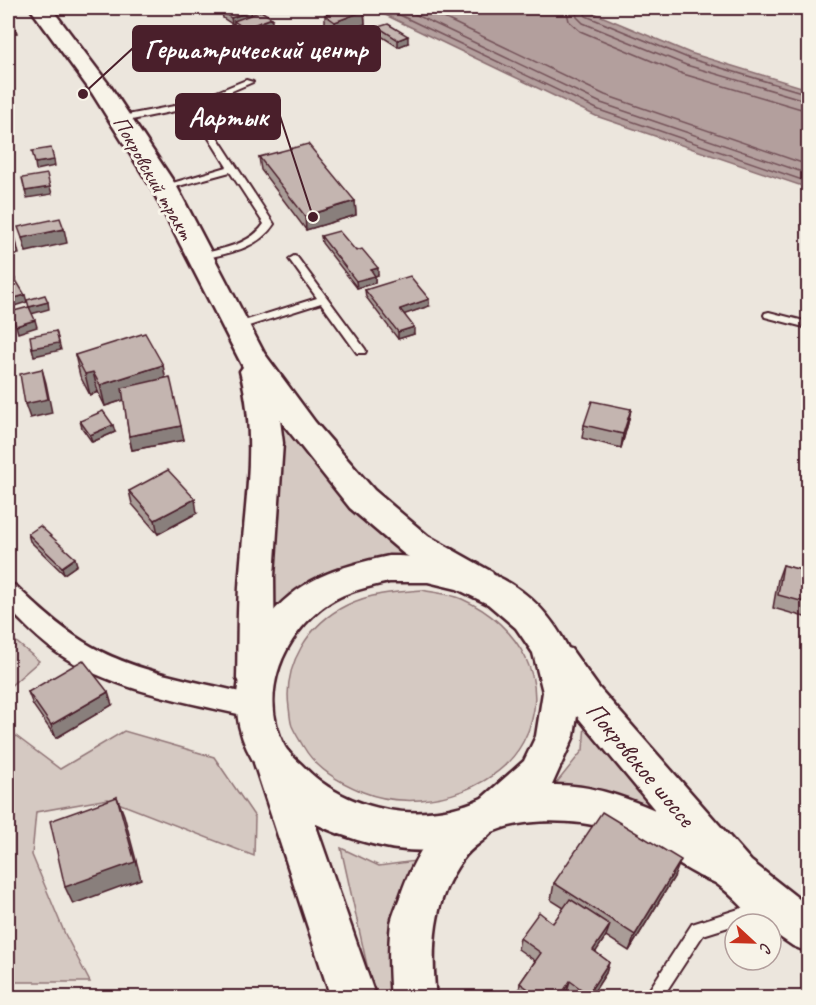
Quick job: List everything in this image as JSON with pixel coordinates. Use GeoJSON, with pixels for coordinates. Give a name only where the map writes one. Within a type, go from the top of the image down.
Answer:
{"type":"FeatureCollection","features":[{"type":"Feature","properties":{"kind":"main road","name":"Покровский тракт"},"geometry":{"type":"LineString","coordinates":[[40,8],[64,37],[122,119],[164,187],[251,357]]}},
{"type":"Feature","properties":{"kind":"main road"},"geometry":{"type":"LineString","coordinates":[[251,357],[304,430],[362,499],[416,545],[500,594]]}},
{"type":"Feature","properties":{"kind":"main road"},"geometry":{"type":"LineString","coordinates":[[251,357],[263,400],[267,443],[257,576],[255,693],[260,735],[273,762],[354,998]]}},
{"type":"Feature","properties":{"kind":"main road"},"geometry":{"type":"LineString","coordinates":[[255,693],[268,646],[289,616],[317,593],[352,577],[389,569],[428,569],[465,578],[500,594]]}},
{"type":"Feature","properties":{"kind":"main road","name":"Покровское шоссе"},"geometry":{"type":"LineString","coordinates":[[500,594],[529,618],[586,699],[736,875],[772,906],[808,931]]}},
{"type":"Feature","properties":{"kind":"main road"},"geometry":{"type":"LineString","coordinates":[[414,998],[411,970],[413,922],[427,879],[449,844],[538,773],[555,736],[562,692],[550,649]]}},
{"type":"Feature","properties":{"kind":"main road","name":"Покровское шоссе"},"geometry":{"type":"LineString","coordinates":[[273,762],[304,795],[346,817],[390,830],[433,831],[488,815],[562,803],[601,808],[657,831],[736,875]]}},
{"type":"Feature","properties":{"kind":"street"},"geometry":{"type":"LineString","coordinates":[[8,593],[43,628],[71,649],[107,667],[255,693]]}},
{"type":"Feature","properties":{"kind":"lane"},"geometry":{"type":"LineString","coordinates":[[122,119],[192,105],[249,82]]}},
{"type":"Feature","properties":{"kind":"lane"},"geometry":{"type":"LineString","coordinates":[[192,105],[269,224],[264,234],[254,241],[199,257]]}},
{"type":"Feature","properties":{"kind":"lane"},"geometry":{"type":"LineString","coordinates":[[164,187],[233,168]]}},
{"type":"Feature","properties":{"kind":"lane"},"geometry":{"type":"LineString","coordinates":[[294,259],[361,351]]}},
{"type":"Feature","properties":{"kind":"lane"},"geometry":{"type":"LineString","coordinates":[[236,327],[323,299]]}},
{"type":"Feature","properties":{"kind":"lane"},"geometry":{"type":"LineString","coordinates":[[769,315],[808,325]]}},
{"type":"Feature","properties":{"kind":"lane"},"geometry":{"type":"LineString","coordinates":[[652,998],[698,929],[772,906]]}},
{"type":"Feature","properties":{"kind":"shaded area"},"geometry":{"type":"Polygon","coordinates":[[[277,414],[431,556],[273,618],[277,414]]]}},
{"type":"Feature","properties":{"kind":"shaded area"},"geometry":{"type":"Polygon","coordinates":[[[422,590],[462,599],[482,610],[500,624],[514,640],[526,658],[533,677],[535,698],[532,720],[523,742],[510,760],[494,775],[474,786],[429,799],[384,798],[345,784],[321,768],[308,754],[291,722],[288,692],[290,676],[301,648],[310,635],[333,613],[365,598],[422,590]]]}},
{"type":"Feature","properties":{"kind":"shaded area"},"geometry":{"type":"Polygon","coordinates":[[[8,635],[39,661],[8,688],[8,635]]]}},
{"type":"Feature","properties":{"kind":"shaded area"},"geometry":{"type":"Polygon","coordinates":[[[586,710],[690,827],[554,786],[583,750],[586,710]]]}},
{"type":"Feature","properties":{"kind":"shaded area"},"geometry":{"type":"Polygon","coordinates":[[[8,730],[60,769],[124,731],[214,757],[255,817],[254,856],[108,799],[36,812],[32,855],[65,934],[90,982],[16,982],[8,977],[8,730]]]}},
{"type":"Feature","properties":{"kind":"shaded area"},"geometry":{"type":"Polygon","coordinates":[[[341,848],[379,866],[415,861],[404,997],[374,997],[341,848]]]}},
{"type":"Feature","properties":{"kind":"water"},"geometry":{"type":"Polygon","coordinates":[[[371,8],[582,8],[690,53],[808,89],[808,188],[596,116],[371,8]]]}},
{"type":"Feature","properties":{"kind":"building"},"geometry":{"type":"Polygon","coordinates":[[[235,8],[246,8],[251,11],[231,18],[222,12],[235,8]]]}},
{"type":"Feature","properties":{"kind":"building"},"geometry":{"type":"Polygon","coordinates":[[[345,8],[358,8],[364,11],[335,22],[325,15],[345,8]]]}},
{"type":"Feature","properties":{"kind":"building"},"geometry":{"type":"Polygon","coordinates":[[[261,11],[272,18],[244,28],[234,21],[261,11]]]}},
{"type":"Feature","properties":{"kind":"building"},"geometry":{"type":"Polygon","coordinates":[[[10,12],[15,26],[8,28],[8,13],[10,12]]]}},
{"type":"Feature","properties":{"kind":"building"},"geometry":{"type":"Polygon","coordinates":[[[388,24],[408,36],[398,40],[378,27],[388,24]]]}},
{"type":"Feature","properties":{"kind":"building"},"geometry":{"type":"Polygon","coordinates":[[[308,144],[355,201],[305,216],[259,157],[308,144]]]}},
{"type":"Feature","properties":{"kind":"building"},"geometry":{"type":"Polygon","coordinates":[[[51,148],[54,160],[35,163],[32,151],[51,148]]]}},
{"type":"Feature","properties":{"kind":"building"},"geometry":{"type":"Polygon","coordinates":[[[47,174],[50,187],[25,191],[22,178],[47,174]]]}},
{"type":"Feature","properties":{"kind":"building"},"geometry":{"type":"Polygon","coordinates":[[[60,218],[64,229],[22,238],[18,227],[60,218]]]}},
{"type":"Feature","properties":{"kind":"building"},"geometry":{"type":"Polygon","coordinates":[[[339,231],[356,251],[362,249],[378,268],[371,270],[375,276],[356,281],[321,236],[339,231]]]}},
{"type":"Feature","properties":{"kind":"building"},"geometry":{"type":"Polygon","coordinates":[[[15,237],[17,247],[8,248],[8,239],[15,237]]]}},
{"type":"Feature","properties":{"kind":"building"},"geometry":{"type":"Polygon","coordinates":[[[410,276],[429,299],[400,309],[414,327],[398,332],[365,290],[410,276]]]}},
{"type":"Feature","properties":{"kind":"building"},"geometry":{"type":"Polygon","coordinates":[[[14,277],[25,295],[8,300],[8,279],[14,277]]]}},
{"type":"Feature","properties":{"kind":"building"},"geometry":{"type":"Polygon","coordinates":[[[45,295],[48,302],[29,307],[27,300],[45,295]]]}},
{"type":"Feature","properties":{"kind":"building"},"geometry":{"type":"Polygon","coordinates":[[[29,307],[35,320],[16,326],[10,312],[29,307]]]}},
{"type":"Feature","properties":{"kind":"building"},"geometry":{"type":"Polygon","coordinates":[[[56,331],[59,343],[32,348],[30,336],[56,331]]]}},
{"type":"Feature","properties":{"kind":"building"},"geometry":{"type":"Polygon","coordinates":[[[145,333],[163,365],[100,385],[93,372],[85,374],[75,355],[145,333]]]}},
{"type":"Feature","properties":{"kind":"building"},"geometry":{"type":"Polygon","coordinates":[[[42,369],[48,399],[25,404],[20,374],[42,369]]]}},
{"type":"Feature","properties":{"kind":"building"},"geometry":{"type":"Polygon","coordinates":[[[170,377],[181,426],[129,436],[122,388],[170,377]]]}},
{"type":"Feature","properties":{"kind":"building"},"geometry":{"type":"Polygon","coordinates":[[[592,401],[631,409],[623,434],[584,425],[592,401]]]}},
{"type":"Feature","properties":{"kind":"building"},"geometry":{"type":"Polygon","coordinates":[[[103,411],[113,425],[90,435],[80,421],[103,411]]]}},
{"type":"Feature","properties":{"kind":"building"},"geometry":{"type":"Polygon","coordinates":[[[168,470],[195,499],[155,520],[129,491],[168,470]]]}},
{"type":"Feature","properties":{"kind":"building"},"geometry":{"type":"Polygon","coordinates":[[[40,526],[75,558],[62,567],[28,534],[40,526]]]}},
{"type":"Feature","properties":{"kind":"building"},"geometry":{"type":"Polygon","coordinates":[[[783,565],[808,572],[808,603],[778,595],[783,565]]]}},
{"type":"Feature","properties":{"kind":"building"},"geometry":{"type":"Polygon","coordinates":[[[83,660],[108,692],[51,725],[28,692],[83,660]]]}},
{"type":"Feature","properties":{"kind":"building"},"geometry":{"type":"Polygon","coordinates":[[[117,797],[135,862],[65,887],[50,821],[117,797]]]}},
{"type":"Feature","properties":{"kind":"building"},"geometry":{"type":"Polygon","coordinates":[[[602,812],[681,860],[635,935],[554,883],[602,812]]]}},
{"type":"Feature","properties":{"kind":"building"},"geometry":{"type":"Polygon","coordinates":[[[570,899],[610,925],[593,950],[609,962],[588,994],[570,981],[559,998],[541,998],[520,983],[541,953],[520,938],[539,912],[553,923],[570,899]]]}},
{"type":"Feature","properties":{"kind":"building"},"geometry":{"type":"Polygon","coordinates":[[[97,991],[104,998],[91,998],[97,991]]]}},
{"type":"Feature","properties":{"kind":"place","name":"Гериатрический центр"},"geometry":{"type":"Point","coordinates":[83,94]}},
{"type":"Feature","properties":{"kind":"place","name":"Аартык"},"geometry":{"type":"Point","coordinates":[313,217]}}]}
